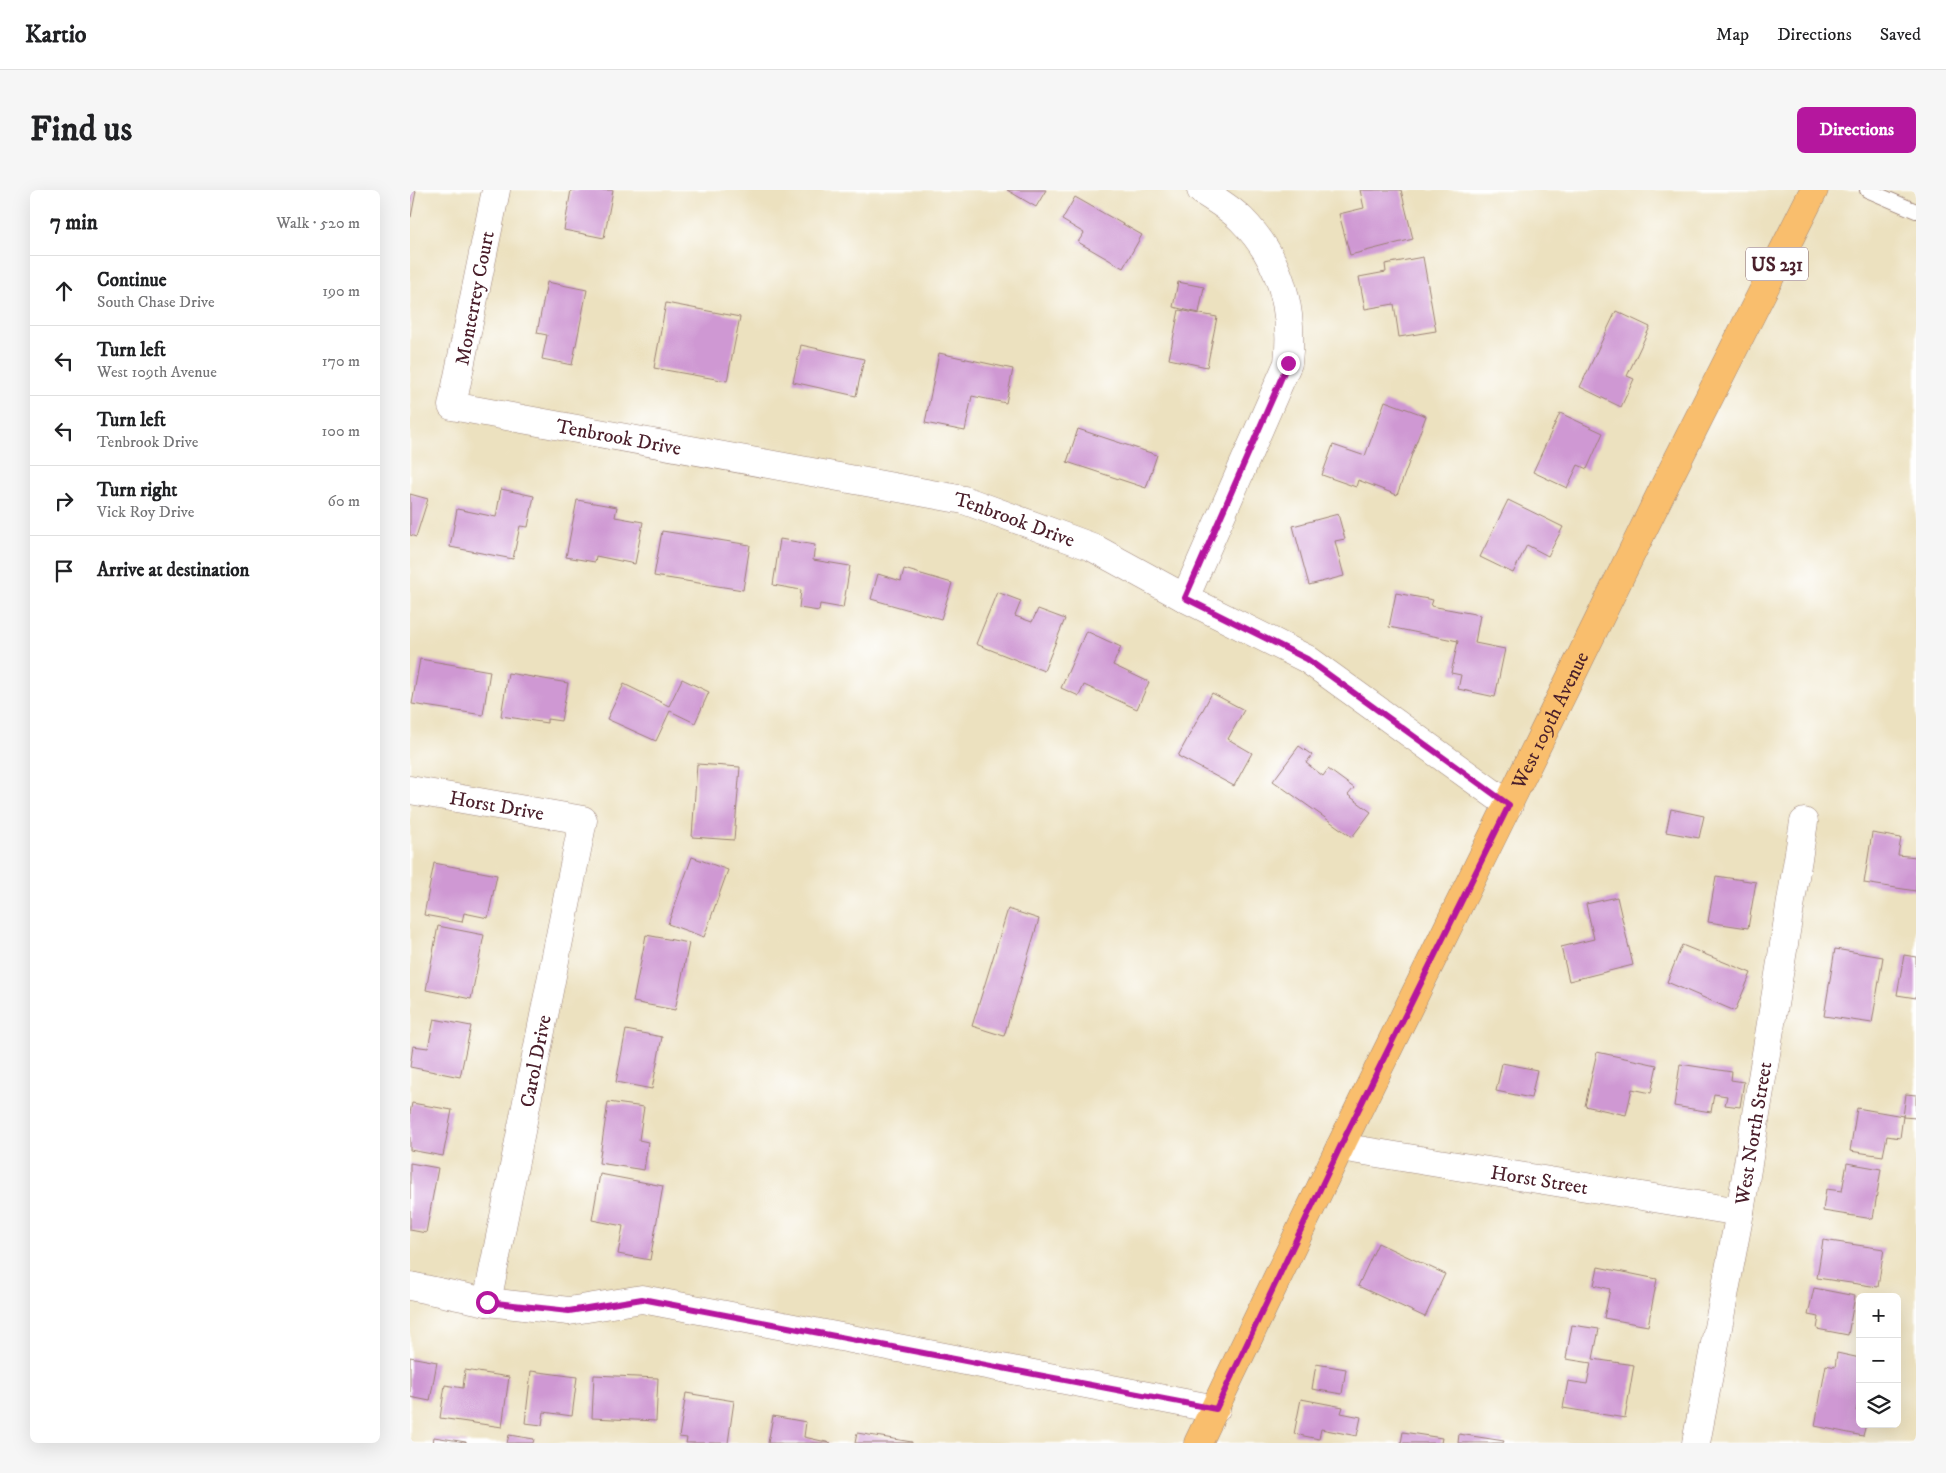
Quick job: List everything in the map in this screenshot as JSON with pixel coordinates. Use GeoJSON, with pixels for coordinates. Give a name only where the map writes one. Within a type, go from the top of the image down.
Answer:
{"type":"FeatureCollection","features":[{"type":"Feature","properties":{"kind":"main road","name":"West 109th Avenue"},"geometry":{"type":"LineString","coordinates":[[1198,1443],[1216,1409],[1340,1147],[1679,456],[1814,190]]}},
{"type":"Feature","properties":{"kind":"street","name":"Monterrey Court"},"geometry":{"type":"LineString","coordinates":[[452,406],[496,190]]}},
{"type":"Feature","properties":{"kind":"street"},"geometry":{"type":"LineString","coordinates":[[1185,598],[1288,363],[1291,338],[1288,307],[1280,279],[1268,251],[1240,219],[1201,190]]}},
{"type":"Feature","properties":{"kind":"street","name":"Tenbrook Drive"},"geometry":{"type":"LineString","coordinates":[[452,406],[964,500],[1092,548],[1185,598],[1307,659],[1509,805]]}},
{"type":"Feature","properties":{"kind":"street","name":"Horst Drive"},"geometry":{"type":"LineString","coordinates":[[410,790],[583,820]]}},
{"type":"Feature","properties":{"kind":"street","name":"Carol Drive"},"geometry":{"type":"LineString","coordinates":[[487,1302],[583,820]]}},
{"type":"Feature","properties":{"kind":"street","name":"West North Street"},"geometry":{"type":"LineString","coordinates":[[1696,1443],[1740,1212],[1804,822]]}},
{"type":"Feature","properties":{"kind":"street","name":"Horst Street"},"geometry":{"type":"LineString","coordinates":[[1340,1147],[1740,1212]]}},
{"type":"Feature","properties":{"kind":"street"},"geometry":{"type":"LineString","coordinates":[[410,1286],[487,1302],[569,1311],[642,1299],[1216,1409]]}},
{"type":"Feature","properties":{"kind":"lane"},"geometry":{"type":"LineString","coordinates":[[1867,190],[1916,211]]}},
{"type":"Feature","properties":{"kind":"building"},"geometry":{"type":"Polygon","coordinates":[[[410,190],[416,191],[411,217],[410,217],[410,190]]]}},
{"type":"Feature","properties":{"kind":"building"},"geometry":{"type":"Polygon","coordinates":[[[571,190],[613,190],[604,238],[564,230],[571,190]]]}},
{"type":"Feature","properties":{"kind":"building"},"geometry":{"type":"Polygon","coordinates":[[[1007,190],[1046,190],[1036,207],[1007,190]]]}},
{"type":"Feature","properties":{"kind":"building"},"geometry":{"type":"Polygon","coordinates":[[[1360,190],[1401,190],[1413,239],[1350,255],[1339,214],[1364,208],[1360,190]]]}},
{"type":"Feature","properties":{"kind":"building"},"geometry":{"type":"Polygon","coordinates":[[[1075,197],[1142,235],[1123,268],[1078,242],[1084,233],[1062,220],[1075,197]]]}},
{"type":"Feature","properties":{"kind":"building"},"geometry":{"type":"Polygon","coordinates":[[[1423,257],[1436,331],[1399,337],[1394,304],[1365,309],[1359,277],[1386,272],[1385,264],[1423,257]]]}},
{"type":"Feature","properties":{"kind":"building"},"geometry":{"type":"Polygon","coordinates":[[[547,282],[587,290],[572,365],[542,359],[547,335],[537,333],[547,282]]]}},
{"type":"Feature","properties":{"kind":"building"},"geometry":{"type":"Polygon","coordinates":[[[1178,282],[1204,287],[1199,313],[1173,307],[1178,282]]]}},
{"type":"Feature","properties":{"kind":"building"},"geometry":{"type":"Polygon","coordinates":[[[666,303],[740,317],[727,381],[654,368],[666,303]]]}},
{"type":"Feature","properties":{"kind":"building"},"geometry":{"type":"Polygon","coordinates":[[[1179,310],[1217,317],[1207,367],[1169,359],[1179,310]]]}},
{"type":"Feature","properties":{"kind":"building"},"geometry":{"type":"Polygon","coordinates":[[[1616,311],[1650,327],[1627,376],[1634,379],[1621,407],[1580,387],[1616,311]]]}},
{"type":"Feature","properties":{"kind":"building"},"geometry":{"type":"Polygon","coordinates":[[[801,345],[864,359],[856,396],[793,382],[801,345]]]}},
{"type":"Feature","properties":{"kind":"building"},"geometry":{"type":"Polygon","coordinates":[[[939,353],[1013,369],[1006,403],[972,396],[965,431],[925,423],[939,353]]]}},
{"type":"Feature","properties":{"kind":"building"},"geometry":{"type":"Polygon","coordinates":[[[1385,401],[1426,416],[1397,495],[1358,480],[1356,487],[1322,475],[1333,445],[1365,456],[1385,401]]]}},
{"type":"Feature","properties":{"kind":"building"},"geometry":{"type":"Polygon","coordinates":[[[1560,413],[1603,433],[1587,469],[1578,465],[1567,488],[1533,472],[1560,413]]]}},
{"type":"Feature","properties":{"kind":"building"},"geometry":{"type":"Polygon","coordinates":[[[1078,429],[1157,455],[1146,488],[1067,462],[1078,429]]]}},
{"type":"Feature","properties":{"kind":"building"},"geometry":{"type":"Polygon","coordinates":[[[501,489],[534,496],[528,527],[520,526],[513,559],[450,547],[457,509],[496,517],[501,489]]]}},
{"type":"Feature","properties":{"kind":"building"},"geometry":{"type":"Polygon","coordinates":[[[410,494],[428,499],[416,537],[410,535],[410,494]]]}},
{"type":"Feature","properties":{"kind":"building"},"geometry":{"type":"Polygon","coordinates":[[[577,500],[617,507],[615,517],[643,522],[635,564],[596,556],[595,562],[566,557],[577,500]]]}},
{"type":"Feature","properties":{"kind":"building"},"geometry":{"type":"Polygon","coordinates":[[[1508,500],[1563,527],[1548,556],[1527,545],[1513,573],[1480,557],[1508,500]]]}},
{"type":"Feature","properties":{"kind":"building"},"geometry":{"type":"Polygon","coordinates":[[[1338,514],[1345,539],[1335,541],[1344,576],[1309,585],[1293,526],[1338,514]]]}},
{"type":"Feature","properties":{"kind":"building"},"geometry":{"type":"Polygon","coordinates":[[[662,531],[750,545],[743,590],[654,576],[662,531]]]}},
{"type":"Feature","properties":{"kind":"building"},"geometry":{"type":"Polygon","coordinates":[[[780,539],[815,545],[813,560],[850,566],[843,608],[820,604],[819,611],[799,608],[801,590],[773,585],[780,539]]]}},
{"type":"Feature","properties":{"kind":"building"},"geometry":{"type":"Polygon","coordinates":[[[904,569],[952,583],[941,619],[871,599],[878,574],[901,581],[904,569]]]}},
{"type":"Feature","properties":{"kind":"building"},"geometry":{"type":"Polygon","coordinates":[[[997,592],[1021,601],[1015,616],[1032,622],[1038,609],[1065,619],[1044,671],[976,644],[997,592]]]}},
{"type":"Feature","properties":{"kind":"building"},"geometry":{"type":"Polygon","coordinates":[[[1396,593],[1433,600],[1431,606],[1480,615],[1475,643],[1505,649],[1495,697],[1458,689],[1461,675],[1451,673],[1458,641],[1389,627],[1396,593]]]}},
{"type":"Feature","properties":{"kind":"building"},"geometry":{"type":"Polygon","coordinates":[[[1086,631],[1121,647],[1113,665],[1149,682],[1137,709],[1084,685],[1079,696],[1061,688],[1086,631]]]}},
{"type":"Feature","properties":{"kind":"building"},"geometry":{"type":"Polygon","coordinates":[[[420,659],[490,671],[483,715],[412,704],[420,659]]]}},
{"type":"Feature","properties":{"kind":"building"},"geometry":{"type":"Polygon","coordinates":[[[508,673],[568,683],[561,721],[547,719],[547,723],[501,716],[508,673]]]}},
{"type":"Feature","properties":{"kind":"building"},"geometry":{"type":"Polygon","coordinates":[[[682,679],[709,692],[695,723],[670,711],[656,741],[607,719],[624,684],[669,706],[682,679]]]}},
{"type":"Feature","properties":{"kind":"building"},"geometry":{"type":"Polygon","coordinates":[[[1212,693],[1244,710],[1228,739],[1252,753],[1234,786],[1178,756],[1212,693]]]}},
{"type":"Feature","properties":{"kind":"building"},"geometry":{"type":"Polygon","coordinates":[[[1299,746],[1312,755],[1306,763],[1323,776],[1328,769],[1354,788],[1348,795],[1371,812],[1352,837],[1273,781],[1299,746]]]}},
{"type":"Feature","properties":{"kind":"building"},"geometry":{"type":"Polygon","coordinates":[[[697,764],[740,767],[734,840],[692,837],[697,764]]]}},
{"type":"Feature","properties":{"kind":"building"},"geometry":{"type":"Polygon","coordinates":[[[1671,809],[1704,816],[1699,838],[1666,832],[1671,809]]]}},
{"type":"Feature","properties":{"kind":"building"},"geometry":{"type":"Polygon","coordinates":[[[1872,833],[1901,838],[1898,855],[1916,857],[1916,891],[1864,883],[1872,833]]]}},
{"type":"Feature","properties":{"kind":"building"},"geometry":{"type":"Polygon","coordinates":[[[692,857],[728,870],[704,937],[668,924],[692,857]]]}},
{"type":"Feature","properties":{"kind":"building"},"geometry":{"type":"Polygon","coordinates":[[[434,863],[497,875],[488,918],[464,913],[462,922],[424,915],[434,863]]]}},
{"type":"Feature","properties":{"kind":"building"},"geometry":{"type":"Polygon","coordinates":[[[1716,876],[1756,882],[1748,928],[1708,922],[1716,876]]]}},
{"type":"Feature","properties":{"kind":"building"},"geometry":{"type":"Polygon","coordinates":[[[1617,897],[1633,965],[1569,981],[1561,947],[1594,939],[1586,904],[1617,897]]]}},
{"type":"Feature","properties":{"kind":"building"},"geometry":{"type":"Polygon","coordinates":[[[1008,909],[1039,919],[1004,1036],[972,1026],[1008,909]]]}},
{"type":"Feature","properties":{"kind":"building"},"geometry":{"type":"Polygon","coordinates":[[[438,926],[484,935],[471,999],[426,990],[438,926]]]}},
{"type":"Feature","properties":{"kind":"building"},"geometry":{"type":"Polygon","coordinates":[[[646,935],[689,943],[675,1010],[633,1002],[646,935]]]}},
{"type":"Feature","properties":{"kind":"building"},"geometry":{"type":"Polygon","coordinates":[[[1682,945],[1751,973],[1735,1011],[1667,982],[1682,945]]]}},
{"type":"Feature","properties":{"kind":"building"},"geometry":{"type":"Polygon","coordinates":[[[1835,949],[1883,957],[1872,1023],[1824,1016],[1835,949]]]}},
{"type":"Feature","properties":{"kind":"building"},"geometry":{"type":"Polygon","coordinates":[[[1904,955],[1916,957],[1916,998],[1897,995],[1904,955]]]}},
{"type":"Feature","properties":{"kind":"building"},"geometry":{"type":"Polygon","coordinates":[[[434,1019],[471,1026],[460,1077],[410,1067],[413,1046],[428,1048],[434,1019]]]}},
{"type":"Feature","properties":{"kind":"building"},"geometry":{"type":"Polygon","coordinates":[[[626,1030],[662,1037],[652,1089],[616,1082],[626,1030]]]}},
{"type":"Feature","properties":{"kind":"building"},"geometry":{"type":"Polygon","coordinates":[[[1597,1052],[1657,1065],[1651,1093],[1632,1089],[1626,1115],[1585,1106],[1597,1052]]]}},
{"type":"Feature","properties":{"kind":"building"},"geometry":{"type":"Polygon","coordinates":[[[1502,1063],[1537,1070],[1531,1098],[1496,1091],[1502,1063]]]}},
{"type":"Feature","properties":{"kind":"building"},"geometry":{"type":"Polygon","coordinates":[[[1680,1064],[1732,1072],[1731,1080],[1744,1082],[1740,1107],[1725,1105],[1727,1096],[1714,1094],[1711,1112],[1674,1106],[1680,1064]]]}},
{"type":"Feature","properties":{"kind":"building"},"geometry":{"type":"Polygon","coordinates":[[[1906,1094],[1916,1095],[1916,1118],[1903,1117],[1906,1094]]]}},
{"type":"Feature","properties":{"kind":"building"},"geometry":{"type":"Polygon","coordinates":[[[608,1102],[644,1107],[639,1140],[648,1142],[644,1170],[599,1163],[608,1102]]]}},
{"type":"Feature","properties":{"kind":"building"},"geometry":{"type":"Polygon","coordinates":[[[412,1103],[452,1110],[443,1156],[410,1150],[410,1113],[412,1103]]]}},
{"type":"Feature","properties":{"kind":"building"},"geometry":{"type":"Polygon","coordinates":[[[1857,1108],[1903,1116],[1900,1138],[1887,1136],[1883,1156],[1850,1151],[1857,1108]]]}},
{"type":"Feature","properties":{"kind":"building"},"geometry":{"type":"Polygon","coordinates":[[[410,1163],[438,1168],[426,1233],[410,1230],[410,1163]]]}},
{"type":"Feature","properties":{"kind":"building"},"geometry":{"type":"Polygon","coordinates":[[[1847,1163],[1881,1169],[1873,1219],[1823,1211],[1826,1189],[1842,1191],[1847,1163]]]}},
{"type":"Feature","properties":{"kind":"building"},"geometry":{"type":"Polygon","coordinates":[[[600,1174],[663,1186],[650,1260],[618,1254],[623,1226],[592,1220],[600,1174]]]}},
{"type":"Feature","properties":{"kind":"building"},"geometry":{"type":"Polygon","coordinates":[[[1823,1240],[1884,1249],[1878,1287],[1817,1278],[1823,1240]]]}},
{"type":"Feature","properties":{"kind":"building"},"geometry":{"type":"Polygon","coordinates":[[[1378,1243],[1445,1274],[1425,1317],[1358,1286],[1378,1243]]]}},
{"type":"Feature","properties":{"kind":"building"},"geometry":{"type":"Polygon","coordinates":[[[1598,1267],[1657,1279],[1648,1326],[1604,1318],[1610,1289],[1594,1285],[1598,1267]]]}},
{"type":"Feature","properties":{"kind":"building"},"geometry":{"type":"Polygon","coordinates":[[[1814,1288],[1855,1296],[1848,1335],[1817,1329],[1819,1317],[1808,1315],[1814,1288]]]}},
{"type":"Feature","properties":{"kind":"building"},"geometry":{"type":"Polygon","coordinates":[[[1572,1325],[1599,1329],[1593,1359],[1634,1365],[1625,1418],[1563,1408],[1568,1381],[1587,1384],[1591,1363],[1566,1359],[1572,1325]]]}},
{"type":"Feature","properties":{"kind":"building"},"geometry":{"type":"Polygon","coordinates":[[[1837,1353],[1856,1357],[1856,1428],[1865,1428],[1863,1436],[1815,1426],[1826,1365],[1835,1367],[1837,1353]]]}},
{"type":"Feature","properties":{"kind":"building"},"geometry":{"type":"Polygon","coordinates":[[[410,1357],[437,1362],[430,1401],[410,1397],[410,1357]]]}},
{"type":"Feature","properties":{"kind":"building"},"geometry":{"type":"Polygon","coordinates":[[[1316,1364],[1346,1369],[1342,1394],[1312,1389],[1316,1364]]]}},
{"type":"Feature","properties":{"kind":"building"},"geometry":{"type":"Polygon","coordinates":[[[465,1370],[509,1377],[502,1427],[440,1418],[445,1385],[463,1388],[465,1370]]]}},
{"type":"Feature","properties":{"kind":"building"},"geometry":{"type":"Polygon","coordinates":[[[531,1371],[577,1377],[572,1416],[544,1412],[542,1425],[525,1423],[531,1371]]]}},
{"type":"Feature","properties":{"kind":"building"},"geometry":{"type":"Polygon","coordinates":[[[594,1375],[658,1378],[656,1421],[592,1418],[594,1375]]]}},
{"type":"Feature","properties":{"kind":"building"},"geometry":{"type":"Polygon","coordinates":[[[686,1393],[734,1401],[728,1443],[686,1443],[687,1438],[679,1437],[686,1393]]]}},
{"type":"Feature","properties":{"kind":"building"},"geometry":{"type":"Polygon","coordinates":[[[1301,1399],[1343,1407],[1341,1413],[1361,1417],[1357,1436],[1321,1429],[1319,1439],[1294,1434],[1301,1399]]]}},
{"type":"Feature","properties":{"kind":"building"},"geometry":{"type":"Polygon","coordinates":[[[773,1416],[806,1422],[804,1437],[831,1443],[768,1443],[773,1416]]]}},
{"type":"Feature","properties":{"kind":"building"},"geometry":{"type":"Polygon","coordinates":[[[1403,1432],[1442,1438],[1441,1443],[1401,1443],[1403,1432]]]}},
{"type":"Feature","properties":{"kind":"building"},"geometry":{"type":"Polygon","coordinates":[[[857,1433],[912,1442],[912,1443],[855,1443],[857,1433]]]}},
{"type":"Feature","properties":{"kind":"building"},"geometry":{"type":"Polygon","coordinates":[[[1459,1434],[1504,1441],[1503,1443],[1458,1443],[1459,1434]]]}},
{"type":"Feature","properties":{"kind":"building"},"geometry":{"type":"Polygon","coordinates":[[[509,1435],[534,1439],[533,1443],[507,1443],[509,1435]]]}},
{"type":"Feature","properties":{"kind":"building"},"geometry":{"type":"Polygon","coordinates":[[[434,1437],[466,1442],[466,1443],[433,1443],[434,1437]]]}},
{"type":"Feature","properties":{"kind":"route"},"geometry":{"type":"LineString","coordinates":[[487,1302],[569,1311],[642,1299],[1216,1409],[1340,1147],[1509,805],[1307,659],[1185,598],[1288,363]]}}]}
